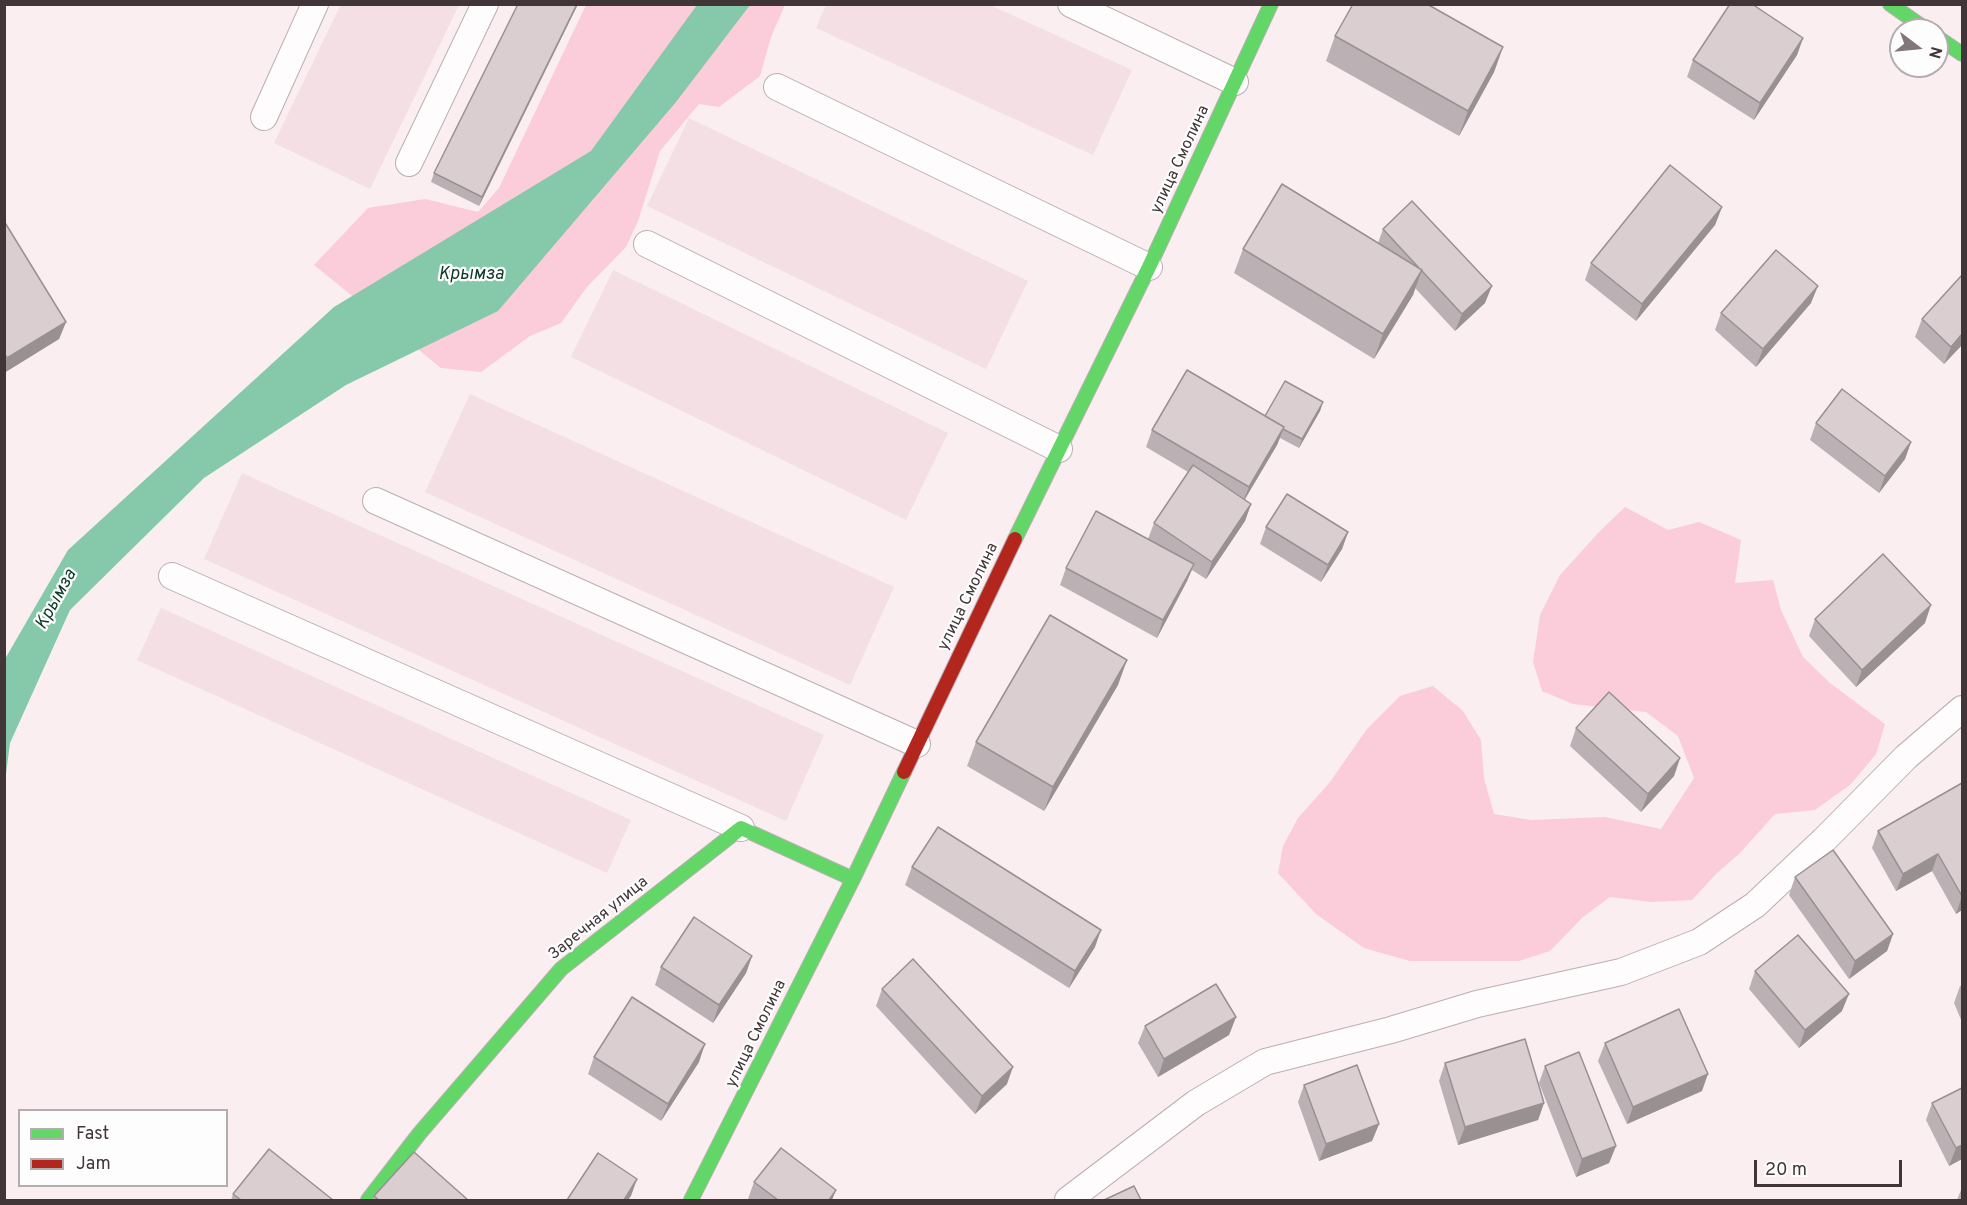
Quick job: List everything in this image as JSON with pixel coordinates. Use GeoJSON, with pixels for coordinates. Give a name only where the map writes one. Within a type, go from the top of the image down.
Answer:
{"type":"FeatureCollection","features":[{"type":"Feature","properties":{"kind":"street","name":"улица Смолина"},"geometry":{"type":"LineString","coordinates":[[691,1200],[853,879],[986,598],[1149,267],[1271,4]]}},
{"type":"Feature","properties":{"kind":"street"},"geometry":{"type":"LineString","coordinates":[[1890,4],[1910,18]]}},
{"type":"Feature","properties":{"kind":"street"},"geometry":{"type":"LineString","coordinates":[[1949,45],[1962,54]]}},
{"type":"Feature","properties":{"kind":"street"},"geometry":{"type":"LineString","coordinates":[[741,828],[853,879]]}},
{"type":"Feature","properties":{"kind":"street","name":"Заречная улица"},"geometry":{"type":"LineString","coordinates":[[368,1200],[419,1134],[561,969],[741,828]]}},
{"type":"Feature","properties":{"kind":"lane"},"geometry":{"type":"LineString","coordinates":[[264,117],[315,4]]}},
{"type":"Feature","properties":{"kind":"lane"},"geometry":{"type":"LineString","coordinates":[[409,163],[486,4]]}},
{"type":"Feature","properties":{"kind":"lane"},"geometry":{"type":"LineString","coordinates":[[1071,4],[1235,82]]}},
{"type":"Feature","properties":{"kind":"lane"},"geometry":{"type":"LineString","coordinates":[[777,87],[1149,267]]}},
{"type":"Feature","properties":{"kind":"lane"},"geometry":{"type":"LineString","coordinates":[[647,244],[1059,449]]}},
{"type":"Feature","properties":{"kind":"lane"},"geometry":{"type":"LineString","coordinates":[[376,501],[917,744]]}},
{"type":"Feature","properties":{"kind":"lane"},"geometry":{"type":"LineString","coordinates":[[172,576],[741,828]]}},
{"type":"Feature","properties":{"kind":"lane"},"geometry":{"type":"LineString","coordinates":[[1068,1200],[1196,1103],[1265,1062],[1391,1030],[1477,1004],[1621,972],[1699,942],[1755,905],[1824,840],[1906,757],[1962,709]]}},
{"type":"Feature","properties":{"kind":"shaded area"},"geometry":{"type":"Polygon","coordinates":[[[341,4],[459,5],[370,189],[274,143],[341,4]]]}},
{"type":"Feature","properties":{"kind":"shaded area"},"geometry":{"type":"Polygon","coordinates":[[[586,5],[785,5],[771,37],[760,76],[719,107],[699,104],[660,151],[638,221],[626,247],[587,287],[561,323],[530,336],[481,372],[441,368],[314,265],[368,208],[425,199],[478,212],[499,188],[586,5]]]}},
{"type":"Feature","properties":{"kind":"shaded area"},"geometry":{"type":"Polygon","coordinates":[[[826,5],[990,5],[1132,70],[1093,155],[816,28],[826,5]]]}},
{"type":"Feature","properties":{"kind":"shaded area"},"geometry":{"type":"Polygon","coordinates":[[[689,118],[1028,281],[986,369],[647,206],[689,118]]]}},
{"type":"Feature","properties":{"kind":"shaded area"},"geometry":{"type":"Polygon","coordinates":[[[613,270],[948,433],[906,520],[571,357],[613,270]]]}},
{"type":"Feature","properties":{"kind":"shaded area"},"geometry":{"type":"Polygon","coordinates":[[[470,394],[894,587],[850,685],[425,492],[470,394]]]}},
{"type":"Feature","properties":{"kind":"shaded area"},"geometry":{"type":"Polygon","coordinates":[[[242,473],[824,735],[786,821],[204,559],[242,473]]]}},
{"type":"Feature","properties":{"kind":"shaded area"},"geometry":{"type":"Polygon","coordinates":[[[1625,507],[1668,530],[1699,522],[1741,540],[1735,583],[1773,580],[1781,610],[1803,657],[1830,683],[1885,724],[1876,754],[1851,784],[1815,810],[1775,814],[1739,854],[1717,873],[1692,900],[1652,902],[1610,897],[1583,917],[1550,951],[1519,961],[1410,961],[1364,948],[1316,914],[1278,873],[1283,846],[1298,818],[1330,782],[1367,729],[1400,696],[1433,686],[1463,711],[1481,740],[1484,778],[1494,814],[1531,820],[1605,817],[1661,829],[1694,778],[1678,736],[1646,712],[1573,704],[1542,691],[1533,662],[1540,615],[1560,575],[1625,507]]]}},
{"type":"Feature","properties":{"kind":"shaded area"},"geometry":{"type":"Polygon","coordinates":[[[161,608],[631,820],[607,873],[137,660],[161,608]]]}},
{"type":"Feature","properties":{"kind":"water","name":"Крымза"},"geometry":{"type":"Polygon","coordinates":[[[697,5],[750,5],[676,102],[498,311],[346,385],[204,478],[70,610],[10,743],[5,782],[5,659],[68,550],[334,307],[591,151],[697,5]]]}},
{"type":"Feature","properties":{"kind":"building"},"geometry":{"type":"Polygon","coordinates":[[[518,4],[577,4],[482,197],[434,173],[518,4]]]}},
{"type":"Feature","properties":{"kind":"building"},"geometry":{"type":"Polygon","coordinates":[[[1353,4],[1427,4],[1503,47],[1468,111],[1335,36],[1353,4]]]}},
{"type":"Feature","properties":{"kind":"building"},"geometry":{"type":"Polygon","coordinates":[[[1730,4],[1752,4],[1803,38],[1760,103],[1693,60],[1730,4]]]}},
{"type":"Feature","properties":{"kind":"building"},"geometry":{"type":"Polygon","coordinates":[[[1670,165],[1722,207],[1642,304],[1591,263],[1670,165]]]}},
{"type":"Feature","properties":{"kind":"building"},"geometry":{"type":"Polygon","coordinates":[[[1282,184],[1422,270],[1383,334],[1243,249],[1282,184]]]}},
{"type":"Feature","properties":{"kind":"building"},"geometry":{"type":"Polygon","coordinates":[[[1412,201],[1492,286],[1462,314],[1383,229],[1412,201]]]}},
{"type":"Feature","properties":{"kind":"building"},"geometry":{"type":"Polygon","coordinates":[[[4,221],[66,322],[7,358],[4,353],[4,221]]]}},
{"type":"Feature","properties":{"kind":"building"},"geometry":{"type":"Polygon","coordinates":[[[1776,250],[1818,286],[1763,349],[1721,313],[1776,250]]]}},
{"type":"Feature","properties":{"kind":"building"},"geometry":{"type":"Polygon","coordinates":[[[1962,275],[1962,334],[1951,347],[1922,319],[1962,275]]]}},
{"type":"Feature","properties":{"kind":"building"},"geometry":{"type":"Polygon","coordinates":[[[1187,370],[1284,427],[1249,487],[1152,430],[1187,370]]]}},
{"type":"Feature","properties":{"kind":"building"},"geometry":{"type":"Polygon","coordinates":[[[1285,381],[1323,402],[1302,439],[1265,416],[1285,381]]]}},
{"type":"Feature","properties":{"kind":"building"},"geometry":{"type":"Polygon","coordinates":[[[1842,389],[1911,442],[1885,476],[1816,423],[1842,389]]]}},
{"type":"Feature","properties":{"kind":"building"},"geometry":{"type":"Polygon","coordinates":[[[1193,465],[1251,504],[1212,562],[1154,523],[1193,465]]]}},
{"type":"Feature","properties":{"kind":"building"},"geometry":{"type":"Polygon","coordinates":[[[1287,494],[1348,532],[1328,565],[1266,527],[1287,494]]]}},
{"type":"Feature","properties":{"kind":"building"},"geometry":{"type":"Polygon","coordinates":[[[1096,511],[1194,564],[1163,620],[1066,568],[1096,511]]]}},
{"type":"Feature","properties":{"kind":"building"},"geometry":{"type":"Polygon","coordinates":[[[1883,554],[1931,605],[1862,670],[1815,619],[1883,554]]]}},
{"type":"Feature","properties":{"kind":"building"},"geometry":{"type":"Polygon","coordinates":[[[1050,615],[1127,660],[1053,787],[976,742],[1050,615]]]}},
{"type":"Feature","properties":{"kind":"building"},"geometry":{"type":"Polygon","coordinates":[[[1609,692],[1680,758],[1648,794],[1576,728],[1609,692]]]}},
{"type":"Feature","properties":{"kind":"building"},"geometry":{"type":"Polygon","coordinates":[[[1962,783],[1962,896],[1938,854],[1903,874],[1878,831],[1962,783]]]}},
{"type":"Feature","properties":{"kind":"building"},"geometry":{"type":"Polygon","coordinates":[[[938,827],[1101,930],[1075,971],[912,867],[938,827]]]}},
{"type":"Feature","properties":{"kind":"building"},"geometry":{"type":"Polygon","coordinates":[[[1833,850],[1893,934],[1855,961],[1795,877],[1833,850]]]}},
{"type":"Feature","properties":{"kind":"building"},"geometry":{"type":"Polygon","coordinates":[[[694,917],[752,956],[719,1005],[661,967],[694,917]]]}},
{"type":"Feature","properties":{"kind":"building"},"geometry":{"type":"Polygon","coordinates":[[[1798,935],[1849,994],[1805,1030],[1755,971],[1798,935]]]}},
{"type":"Feature","properties":{"kind":"building"},"geometry":{"type":"Polygon","coordinates":[[[913,959],[1013,1067],[982,1096],[882,989],[913,959]]]}},
{"type":"Feature","properties":{"kind":"building"},"geometry":{"type":"Polygon","coordinates":[[[1216,984],[1236,1017],[1164,1059],[1145,1026],[1216,984]]]}},
{"type":"Feature","properties":{"kind":"building"},"geometry":{"type":"Polygon","coordinates":[[[632,997],[705,1044],[668,1104],[594,1057],[632,997]]]}},
{"type":"Feature","properties":{"kind":"building"},"geometry":{"type":"Polygon","coordinates":[[[1679,1009],[1708,1074],[1633,1107],[1605,1043],[1679,1009]]]}},
{"type":"Feature","properties":{"kind":"building"},"geometry":{"type":"Polygon","coordinates":[[[1525,1039],[1544,1103],[1465,1127],[1445,1063],[1525,1039]]]}},
{"type":"Feature","properties":{"kind":"building"},"geometry":{"type":"Polygon","coordinates":[[[1579,1052],[1616,1146],[1582,1159],[1545,1066],[1579,1052]]]}},
{"type":"Feature","properties":{"kind":"building"},"geometry":{"type":"Polygon","coordinates":[[[1357,1065],[1379,1124],[1326,1144],[1304,1085],[1357,1065]]]}},
{"type":"Feature","properties":{"kind":"building"},"geometry":{"type":"Polygon","coordinates":[[[1962,1088],[1962,1145],[1956,1148],[1932,1103],[1962,1088]]]}},
{"type":"Feature","properties":{"kind":"building"},"geometry":{"type":"Polygon","coordinates":[[[781,1148],[836,1190],[829,1200],[778,1200],[754,1182],[781,1148]]]}},
{"type":"Feature","properties":{"kind":"building"},"geometry":{"type":"Polygon","coordinates":[[[269,1149],[333,1200],[241,1200],[233,1194],[269,1149]]]}},
{"type":"Feature","properties":{"kind":"building"},"geometry":{"type":"Polygon","coordinates":[[[414,1152],[468,1200],[379,1200],[374,1196],[414,1152]]]}},
{"type":"Feature","properties":{"kind":"building"},"geometry":{"type":"Polygon","coordinates":[[[598,1153],[637,1179],[624,1200],[567,1200],[598,1153]]]}},
{"type":"Feature","properties":{"kind":"building"},"geometry":{"type":"Polygon","coordinates":[[[1134,1186],[1141,1200],[1104,1200],[1134,1186]]]}},
{"type":"Feature","properties":{"kind":"traffic: fast"},"geometry":{"type":"LineString","coordinates":[[1015,539],[1149,267],[1271,4]]}},
{"type":"Feature","properties":{"kind":"traffic: fast"},"geometry":{"type":"LineString","coordinates":[[1890,4],[1910,18]]}},
{"type":"Feature","properties":{"kind":"traffic: fast"},"geometry":{"type":"LineString","coordinates":[[1949,45],[1962,54]]}},
{"type":"Feature","properties":{"kind":"traffic: fast"},"geometry":{"type":"LineString","coordinates":[[691,1200],[853,879],[904,772]]}},
{"type":"Feature","properties":{"kind":"traffic: fast"},"geometry":{"type":"LineString","coordinates":[[368,1200],[419,1134],[561,969],[741,828],[853,879]]}},
{"type":"Feature","properties":{"kind":"traffic: jam"},"geometry":{"type":"LineString","coordinates":[[904,772],[1015,539]]}}]}
